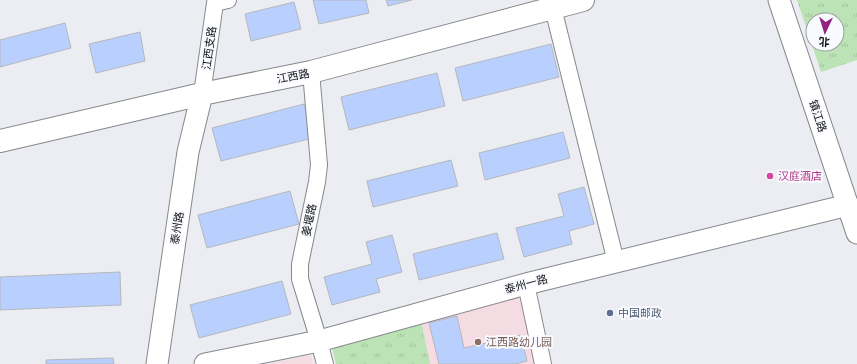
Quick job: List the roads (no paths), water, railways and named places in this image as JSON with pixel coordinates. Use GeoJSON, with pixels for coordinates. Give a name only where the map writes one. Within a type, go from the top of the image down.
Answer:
{"type":"FeatureCollection","features":[{"type":"Feature","properties":{"kind":"main road","name":"江西路"},"geometry":{"type":"LineString","coordinates":[[0,141],[202,94],[311,72],[583,0]]}},
{"type":"Feature","properties":{"kind":"street","name":"镇江路"},"geometry":{"type":"LineString","coordinates":[[779,0],[857,233]]}},
{"type":"Feature","properties":{"kind":"street","name":"江西支路"},"geometry":{"type":"LineString","coordinates":[[202,94],[221,2]]}},
{"type":"Feature","properties":{"kind":"street"},"geometry":{"type":"LineString","coordinates":[[553,8],[616,262]]}},
{"type":"Feature","properties":{"kind":"street","name":"姜堰路"},"geometry":{"type":"LineString","coordinates":[[311,72],[319,165],[317,182],[300,264],[300,279],[319,341],[324,364]]}},
{"type":"Feature","properties":{"kind":"street","name":"泰州路"},"geometry":{"type":"LineString","coordinates":[[157,364],[188,152],[202,94]]}},
{"type":"Feature","properties":{"kind":"street","name":"泰州一路"},"geometry":{"type":"LineString","coordinates":[[205,364],[319,341],[526,284],[848,206]]}},
{"type":"Feature","properties":{"kind":"street"},"geometry":{"type":"LineString","coordinates":[[526,284],[543,364]]}},
{"type":"Feature","properties":{"kind":"place","name":"汉庭酒店"},"geometry":{"type":"Point","coordinates":[770,176]}},
{"type":"Feature","properties":{"kind":"place","name":"中国邮政"},"geometry":{"type":"Point","coordinates":[610,313]}},
{"type":"Feature","properties":{"kind":"place","name":"江西路幼儿园"},"geometry":{"type":"Point","coordinates":[478,342]}}]}
